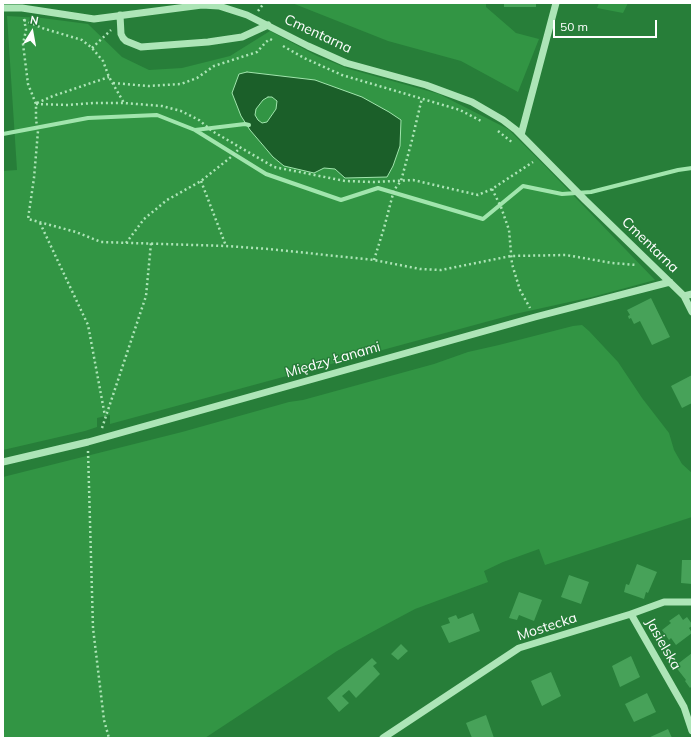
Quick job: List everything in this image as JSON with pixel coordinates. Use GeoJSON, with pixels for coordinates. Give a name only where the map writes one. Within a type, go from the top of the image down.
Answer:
{"type":"FeatureCollection","features":[{"type":"Feature","properties":{"kind":"street"},"geometry":{"type":"LineString","coordinates":[[240,12],[241,3]]}},
{"type":"Feature","properties":{"kind":"street"},"geometry":{"type":"LineString","coordinates":[[521,135],[556,3]]}},
{"type":"Feature","properties":{"kind":"street","name":"Cmentarna"},"geometry":{"type":"LineString","coordinates":[[3,8],[22,8],[33,6],[94,19],[155,7],[206,5],[219,6],[240,12],[346,63],[426,85],[472,102],[503,120],[521,135],[585,200],[684,296],[692,312]]}},
{"type":"Feature","properties":{"kind":"street"},"geometry":{"type":"LineString","coordinates":[[120,15],[122,38],[141,47],[208,42],[242,37],[268,25]]}},
{"type":"Feature","properties":{"kind":"street","name":"Między Łanami"},"geometry":{"type":"LineString","coordinates":[[3,462],[88,442],[535,317],[670,282]]}},
{"type":"Feature","properties":{"kind":"street"},"geometry":{"type":"LineString","coordinates":[[684,296],[692,294]]}},
{"type":"Feature","properties":{"kind":"street","name":"Mostecka"},"geometry":{"type":"LineString","coordinates":[[383,738],[518,648],[631,614],[664,602],[692,602]]}},
{"type":"Feature","properties":{"kind":"street","name":"Jasielska"},"geometry":{"type":"LineString","coordinates":[[631,614],[684,707],[692,731]]}},
{"type":"Feature","properties":{"kind":"path"},"geometry":{"type":"LineString","coordinates":[[22,8],[26,30],[22,44],[28,84],[36,104],[38,131],[28,219],[76,232],[102,242],[126,244],[152,243],[226,246],[276,250],[374,260],[420,269],[442,270],[511,256],[566,255],[612,263],[641,265],[636,260]]}},
{"type":"Feature","properties":{"kind":"path"},"geometry":{"type":"LineString","coordinates":[[92,48],[113,28],[120,15]]}},
{"type":"Feature","properties":{"kind":"path"},"geometry":{"type":"LineString","coordinates":[[24,20],[42,28],[82,40],[92,48],[103,61],[109,77],[124,103]]}},
{"type":"Feature","properties":{"kind":"path"},"geometry":{"type":"LineString","coordinates":[[113,83],[148,86],[181,84],[197,78],[214,66],[257,52],[270,39],[304,58],[342,75],[460,110],[487,124]]}},
{"type":"Feature","properties":{"kind":"path"},"geometry":{"type":"LineString","coordinates":[[36,104],[53,96],[109,77]]}},
{"type":"Feature","properties":{"kind":"path"},"geometry":{"type":"LineString","coordinates":[[374,260],[394,190],[401,181],[423,91],[426,85]]}},
{"type":"Feature","properties":{"kind":"path"},"geometry":{"type":"LineString","coordinates":[[36,104],[68,105],[124,103],[162,106],[181,111],[199,120],[207,127],[240,148],[274,167],[344,181],[373,182],[413,180],[478,195],[492,189],[533,162]]}},
{"type":"Feature","properties":{"kind":"path"},"geometry":{"type":"LineString","coordinates":[[494,127],[518,147]]}},
{"type":"Feature","properties":{"kind":"path"},"geometry":{"type":"LineString","coordinates":[[126,244],[144,219],[166,200],[201,181],[240,148]]}},
{"type":"Feature","properties":{"kind":"path"},"geometry":{"type":"LineString","coordinates":[[528,157],[538,167]]}},
{"type":"Feature","properties":{"kind":"path"},"geometry":{"type":"LineString","coordinates":[[201,181],[226,246]]}},
{"type":"Feature","properties":{"kind":"path"},"geometry":{"type":"LineString","coordinates":[[492,189],[501,207],[509,230],[512,264],[520,290],[535,317]]}},
{"type":"Feature","properties":{"kind":"path"},"geometry":{"type":"LineString","coordinates":[[40,222],[88,325],[106,416]]}},
{"type":"Feature","properties":{"kind":"path"},"geometry":{"type":"LineString","coordinates":[[98,439],[146,296],[152,243]]}},
{"type":"Feature","properties":{"kind":"path"},"geometry":{"type":"LineString","coordinates":[[88,442],[93,628],[104,720],[109,738]]}},
{"type":"Feature","properties":{"kind":"shaded area"},"geometry":{"type":"Polygon","coordinates":[[[292,3],[486,3],[486,7],[516,33],[539,39],[518,92],[461,61],[388,41],[292,3]]]}},
{"type":"Feature","properties":{"kind":"shaded area"},"geometry":{"type":"Polygon","coordinates":[[[599,3],[628,3],[623,13],[597,8],[599,3]]]}},
{"type":"Feature","properties":{"kind":"shaded area"},"geometry":{"type":"Polygon","coordinates":[[[7,16],[42,18],[88,24],[122,57],[149,70],[182,68],[230,56],[270,31],[317,56],[349,69],[439,94],[508,129],[655,280],[592,297],[515,314],[110,424],[110,415],[97,418],[97,427],[3,450],[3,171],[17,170],[7,16]]]}},
{"type":"Feature","properties":{"kind":"shaded area"},"geometry":{"type":"Polygon","coordinates":[[[247,72],[315,80],[362,97],[401,120],[400,146],[393,166],[387,177],[345,178],[335,169],[324,168],[314,173],[284,166],[273,157],[250,130],[241,116],[232,93],[239,74],[247,72]],[[268,97],[263,100],[256,109],[255,115],[262,123],[267,122],[276,109],[277,101],[272,97],[268,97]]]}},
{"type":"Feature","properties":{"kind":"shaded area"},"geometry":{"type":"Polygon","coordinates":[[[582,325],[618,362],[642,398],[669,433],[674,450],[682,464],[692,473],[692,517],[545,565],[539,549],[503,562],[484,571],[488,582],[415,609],[337,651],[205,738],[3,738],[3,732],[5,731],[3,730],[3,477],[182,432],[289,402],[303,400],[434,364],[468,352],[582,325]]]}},
{"type":"Feature","properties":{"kind":"building"},"geometry":{"type":"Polygon","coordinates":[[[504,3],[536,3],[536,7],[504,7],[504,3]]]}},
{"type":"Feature","properties":{"kind":"building"},"geometry":{"type":"Polygon","coordinates":[[[651,298],[670,337],[652,345],[640,321],[634,324],[631,318],[629,319],[628,316],[630,315],[627,310],[651,298]]]}},
{"type":"Feature","properties":{"kind":"building"},"geometry":{"type":"Polygon","coordinates":[[[692,375],[692,403],[682,408],[671,386],[692,375]]]}},
{"type":"Feature","properties":{"kind":"building"},"geometry":{"type":"Polygon","coordinates":[[[682,560],[692,560],[692,584],[681,583],[682,560]]]}},
{"type":"Feature","properties":{"kind":"building"},"geometry":{"type":"Polygon","coordinates":[[[637,564],[657,572],[648,593],[646,592],[644,599],[624,592],[626,584],[629,585],[637,564]]]}},
{"type":"Feature","properties":{"kind":"building"},"geometry":{"type":"Polygon","coordinates":[[[569,575],[589,582],[581,604],[561,597],[569,575]]]}},
{"type":"Feature","properties":{"kind":"building"},"geometry":{"type":"Polygon","coordinates":[[[519,592],[542,600],[534,621],[519,615],[517,620],[509,618],[519,592]]]}},
{"type":"Feature","properties":{"kind":"building"},"geometry":{"type":"Polygon","coordinates":[[[473,613],[480,631],[449,643],[441,626],[450,623],[448,618],[456,615],[458,619],[473,613]]]}},
{"type":"Feature","properties":{"kind":"building"},"geometry":{"type":"Polygon","coordinates":[[[679,614],[683,620],[687,617],[692,624],[689,628],[692,633],[676,645],[671,638],[669,640],[662,630],[671,623],[669,621],[679,614]]]}},
{"type":"Feature","properties":{"kind":"building"},"geometry":{"type":"Polygon","coordinates":[[[401,644],[408,651],[398,660],[391,654],[401,644]]]}},
{"type":"Feature","properties":{"kind":"building"},"geometry":{"type":"Polygon","coordinates":[[[692,653],[692,686],[690,688],[685,681],[686,680],[675,666],[692,653]]]}},
{"type":"Feature","properties":{"kind":"building"},"geometry":{"type":"Polygon","coordinates":[[[631,656],[640,677],[620,687],[612,666],[631,656]]]}},
{"type":"Feature","properties":{"kind":"building"},"geometry":{"type":"Polygon","coordinates":[[[372,658],[377,663],[373,666],[380,674],[356,698],[349,690],[342,696],[349,703],[339,712],[327,698],[372,658]]]}},
{"type":"Feature","properties":{"kind":"building"},"geometry":{"type":"Polygon","coordinates":[[[551,672],[561,696],[542,706],[531,681],[551,672]]]}},
{"type":"Feature","properties":{"kind":"building"},"geometry":{"type":"Polygon","coordinates":[[[647,693],[656,712],[634,722],[625,704],[647,693]]]}},
{"type":"Feature","properties":{"kind":"building"},"geometry":{"type":"Polygon","coordinates":[[[486,715],[494,738],[472,738],[466,723],[486,715]]]}},
{"type":"Feature","properties":{"kind":"building"},"geometry":{"type":"Polygon","coordinates":[[[668,729],[672,738],[648,738],[668,729]]]}},
{"type":"Feature","properties":{"kind":"waterway"},"geometry":{"type":"LineString","coordinates":[[3,134],[88,118],[157,115],[195,130],[245,124],[249,125]]}},
{"type":"Feature","properties":{"kind":"waterway"},"geometry":{"type":"LineString","coordinates":[[195,130],[266,174],[341,200],[378,188],[483,219],[523,186],[562,194],[591,192],[678,170],[692,168]]}}]}
